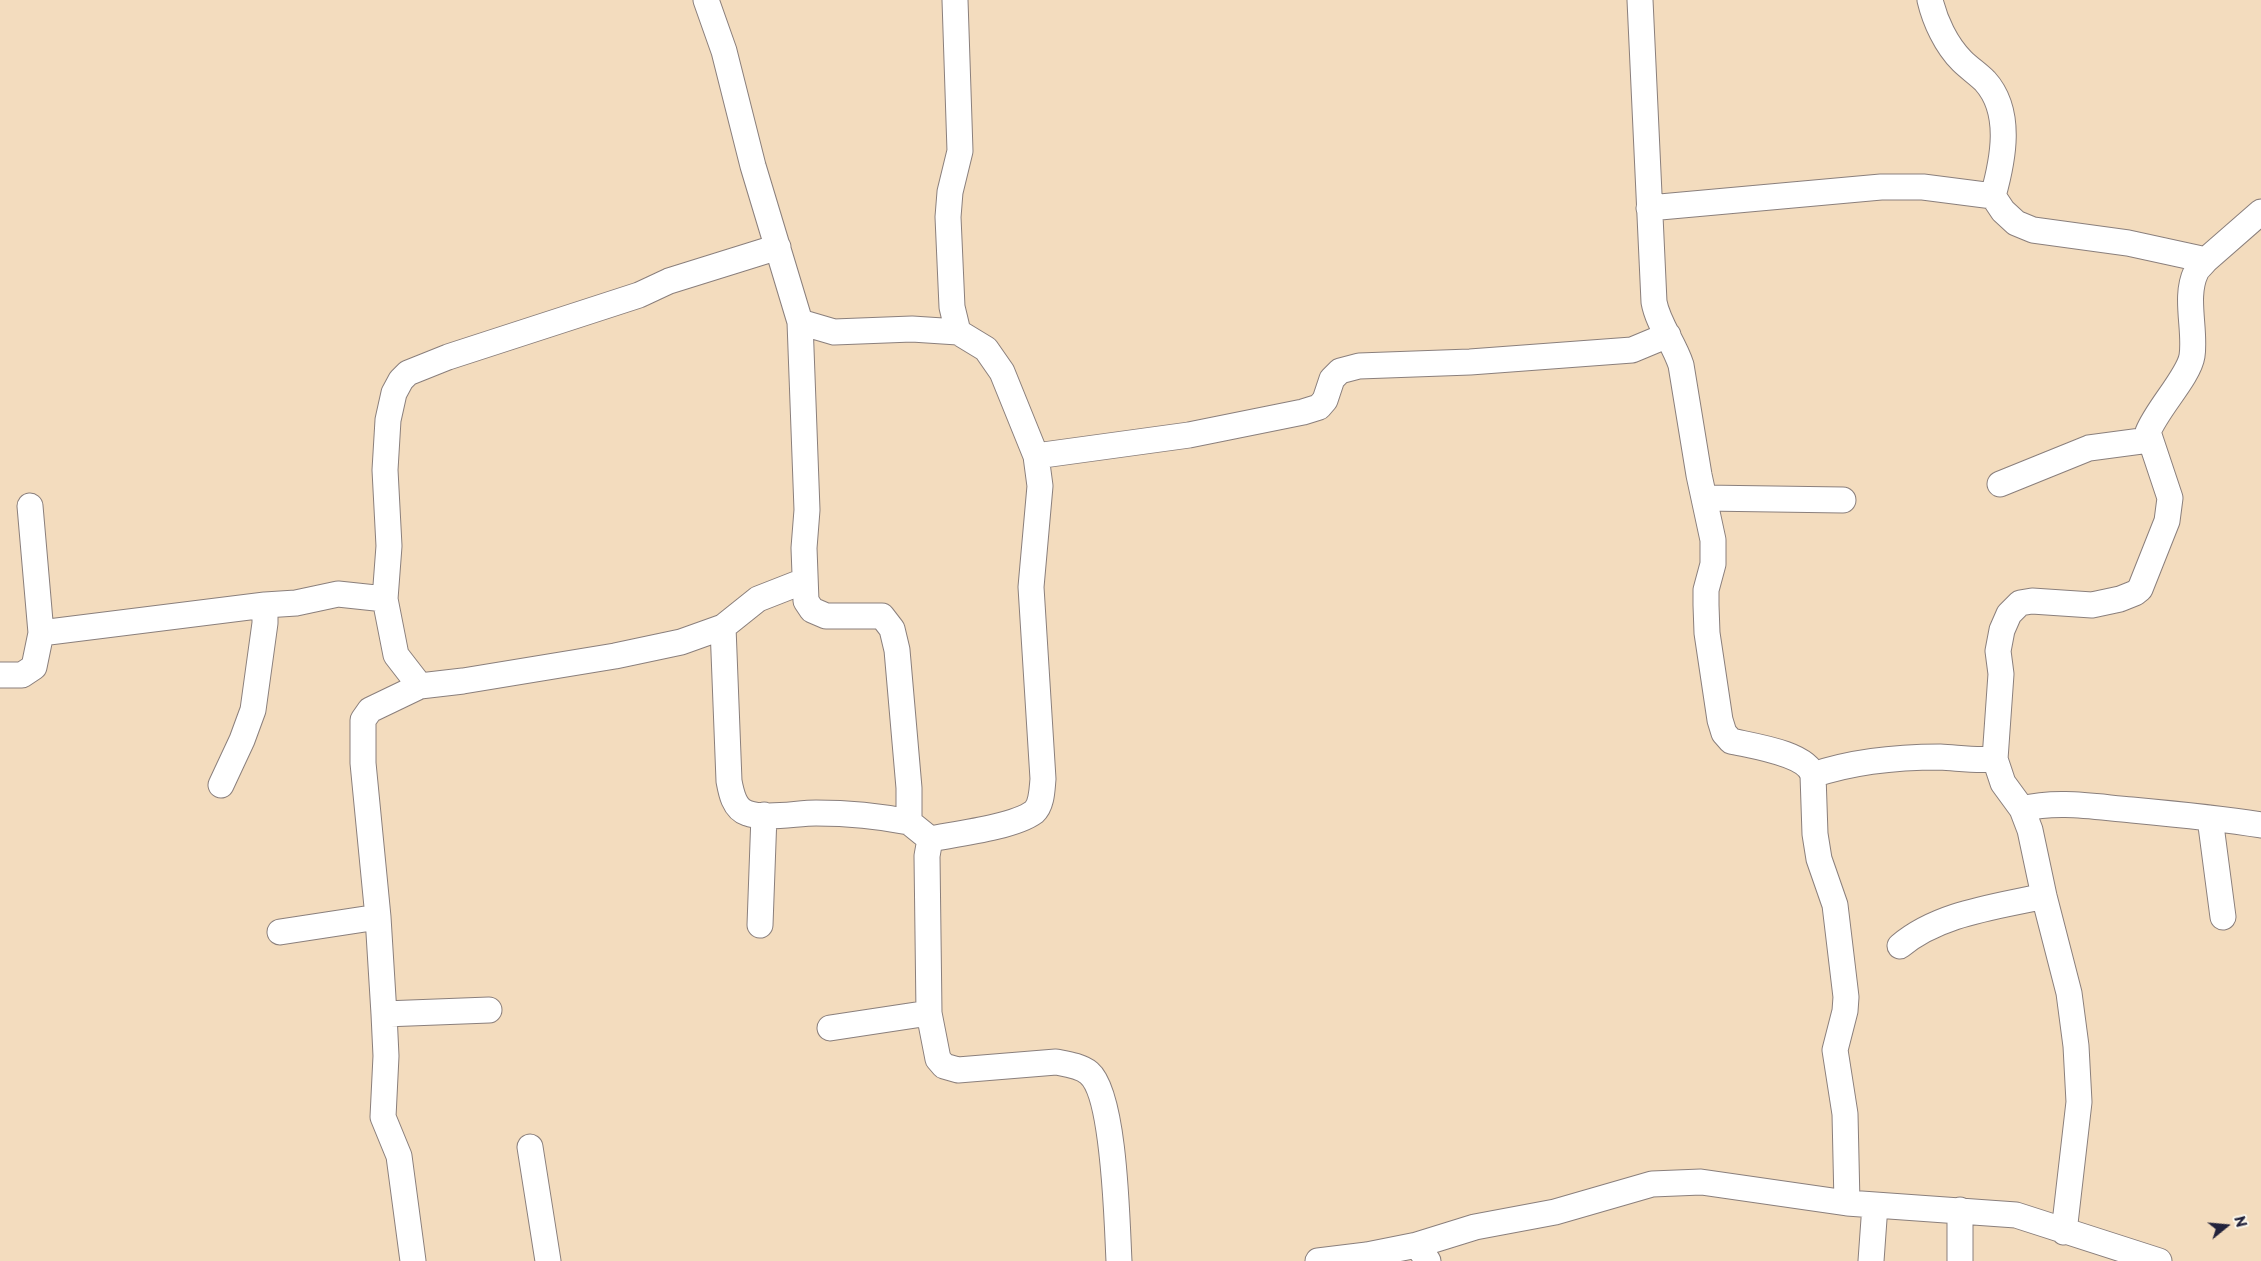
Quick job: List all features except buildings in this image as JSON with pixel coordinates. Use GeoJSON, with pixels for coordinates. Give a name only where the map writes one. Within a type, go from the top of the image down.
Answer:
{"type":"FeatureCollection","features":[{"type":"Feature","properties":{"kind":"street"},"geometry":{"type":"LineString","coordinates":[[706,0],[724,51],[752,166],[800,322],[807,510],[804,581],[806,601],[812,610],[826,616],[882,616],[892,628],[897,650],[909,788],[909,822]]}},
{"type":"Feature","properties":{"kind":"street"},"geometry":{"type":"LineString","coordinates":[[955,0],[960,151],[950,192],[948,217],[952,307],[958,332]]}},
{"type":"Feature","properties":{"kind":"street"},"geometry":{"type":"LineString","coordinates":[[1640,0],[1649,208],[1656,313],[1681,365],[1713,540],[1714,564],[1706,590],[1707,633],[1720,720],[1724,733],[1731,741],[1798,759],[1811,768],[1814,775],[1815,834],[1819,859],[1835,905],[1846,997],[1845,1011],[1834,1050],[1845,1114],[1847,1203]]}},
{"type":"Feature","properties":{"kind":"street"},"geometry":{"type":"LineString","coordinates":[[1930,0],[1936,21],[1955,54],[1986,82],[1999,105],[2003,123],[2002,158],[1993,196],[2003,211],[2016,223],[2033,230],[2128,243],[2206,260]]}},
{"type":"Feature","properties":{"kind":"street"},"geometry":{"type":"LineString","coordinates":[[1649,208],[1881,187],[1922,187],[1993,196]]}},
{"type":"Feature","properties":{"kind":"street"},"geometry":{"type":"LineString","coordinates":[[2064,1232],[2078,1125],[2080,1086],[2069,993],[2044,896],[2030,830],[2022,809],[2003,783],[1995,759],[2001,674],[1998,651],[2002,630],[2009,614],[2020,602],[2103,604],[2135,593],[2144,582],[2167,521],[2170,498],[2149,440],[2148,432],[2152,420],[2189,366],[2192,356],[2193,291],[2196,272],[2206,260],[2261,212]]}},
{"type":"Feature","properties":{"kind":"street"},"geometry":{"type":"LineString","coordinates":[[420,686],[396,655],[385,599],[389,546],[385,470],[388,420],[394,393],[401,380],[408,373],[463,352],[639,295],[669,280],[778,248]]}},
{"type":"Feature","properties":{"kind":"street"},"geometry":{"type":"LineString","coordinates":[[800,322],[834,332],[912,329],[958,332],[986,349],[1002,372],[1036,456],[1040,486],[1032,587],[1043,779],[1041,797],[1035,811],[1016,821],[930,840]]}},
{"type":"Feature","properties":{"kind":"street"},"geometry":{"type":"LineString","coordinates":[[1036,456],[1189,435],[1303,412],[1319,407],[1326,400],[1332,379],[1340,371],[1359,366],[1470,362],[1632,350],[1668,335]]}},
{"type":"Feature","properties":{"kind":"street"},"geometry":{"type":"LineString","coordinates":[[2000,484],[2089,448],[2149,440]]}},
{"type":"Feature","properties":{"kind":"street"},"geometry":{"type":"LineString","coordinates":[[1704,498],[1842,500]]}},
{"type":"Feature","properties":{"kind":"street"},"geometry":{"type":"LineString","coordinates":[[0,675],[22,675],[34,667],[41,633],[30,506]]}},
{"type":"Feature","properties":{"kind":"street"},"geometry":{"type":"LineString","coordinates":[[413,1261],[399,1156],[383,1117],[386,1056],[384,1014],[378,917],[363,763],[363,720],[370,710],[420,686],[463,681],[615,656],[681,642],[723,627],[758,599],[804,581]]}},
{"type":"Feature","properties":{"kind":"street"},"geometry":{"type":"LineString","coordinates":[[41,633],[266,605],[296,603],[338,594],[385,599]]}},
{"type":"Feature","properties":{"kind":"street"},"geometry":{"type":"LineString","coordinates":[[221,785],[242,740],[253,710],[266,605]]}},
{"type":"Feature","properties":{"kind":"street"},"geometry":{"type":"LineString","coordinates":[[723,627],[731,792],[739,808],[747,814],[845,814],[909,822],[930,840]]}},
{"type":"Feature","properties":{"kind":"street"},"geometry":{"type":"LineString","coordinates":[[1814,775],[1851,764],[1890,759],[1941,757],[1977,761],[1995,759]]}},
{"type":"Feature","properties":{"kind":"street"},"geometry":{"type":"LineString","coordinates":[[2022,809],[2038,805],[2082,805],[2261,825]]}},
{"type":"Feature","properties":{"kind":"street"},"geometry":{"type":"LineString","coordinates":[[760,925],[764,815]]}},
{"type":"Feature","properties":{"kind":"street"},"geometry":{"type":"LineString","coordinates":[[2210,818],[2223,917]]}},
{"type":"Feature","properties":{"kind":"street"},"geometry":{"type":"LineString","coordinates":[[930,840],[927,856],[929,1013],[938,1059],[944,1066],[958,1070],[1056,1062],[1072,1066],[1090,1074],[1099,1092],[1108,1120],[1119,1261]]}},
{"type":"Feature","properties":{"kind":"street"},"geometry":{"type":"LineString","coordinates":[[1900,946],[1926,927],[1979,911],[2044,896]]}},
{"type":"Feature","properties":{"kind":"street"},"geometry":{"type":"LineString","coordinates":[[280,932],[378,917]]}},
{"type":"Feature","properties":{"kind":"street"},"geometry":{"type":"LineString","coordinates":[[384,1014],[489,1010]]}},
{"type":"Feature","properties":{"kind":"street"},"geometry":{"type":"LineString","coordinates":[[830,1028],[929,1013]]}},
{"type":"Feature","properties":{"kind":"street"},"geometry":{"type":"LineString","coordinates":[[530,1147],[548,1261]]}},
{"type":"Feature","properties":{"kind":"street"},"geometry":{"type":"LineString","coordinates":[[1318,1261],[1422,1253],[1475,1227],[1555,1212],[1652,1184],[1701,1182],[1847,1203],[2016,1215],[2159,1261]]}},
{"type":"Feature","properties":{"kind":"street"},"geometry":{"type":"LineString","coordinates":[[1871,1261],[1875,1205]]}},
{"type":"Feature","properties":{"kind":"street"},"geometry":{"type":"LineString","coordinates":[[1960,1210],[1960,1261]]}}]}
